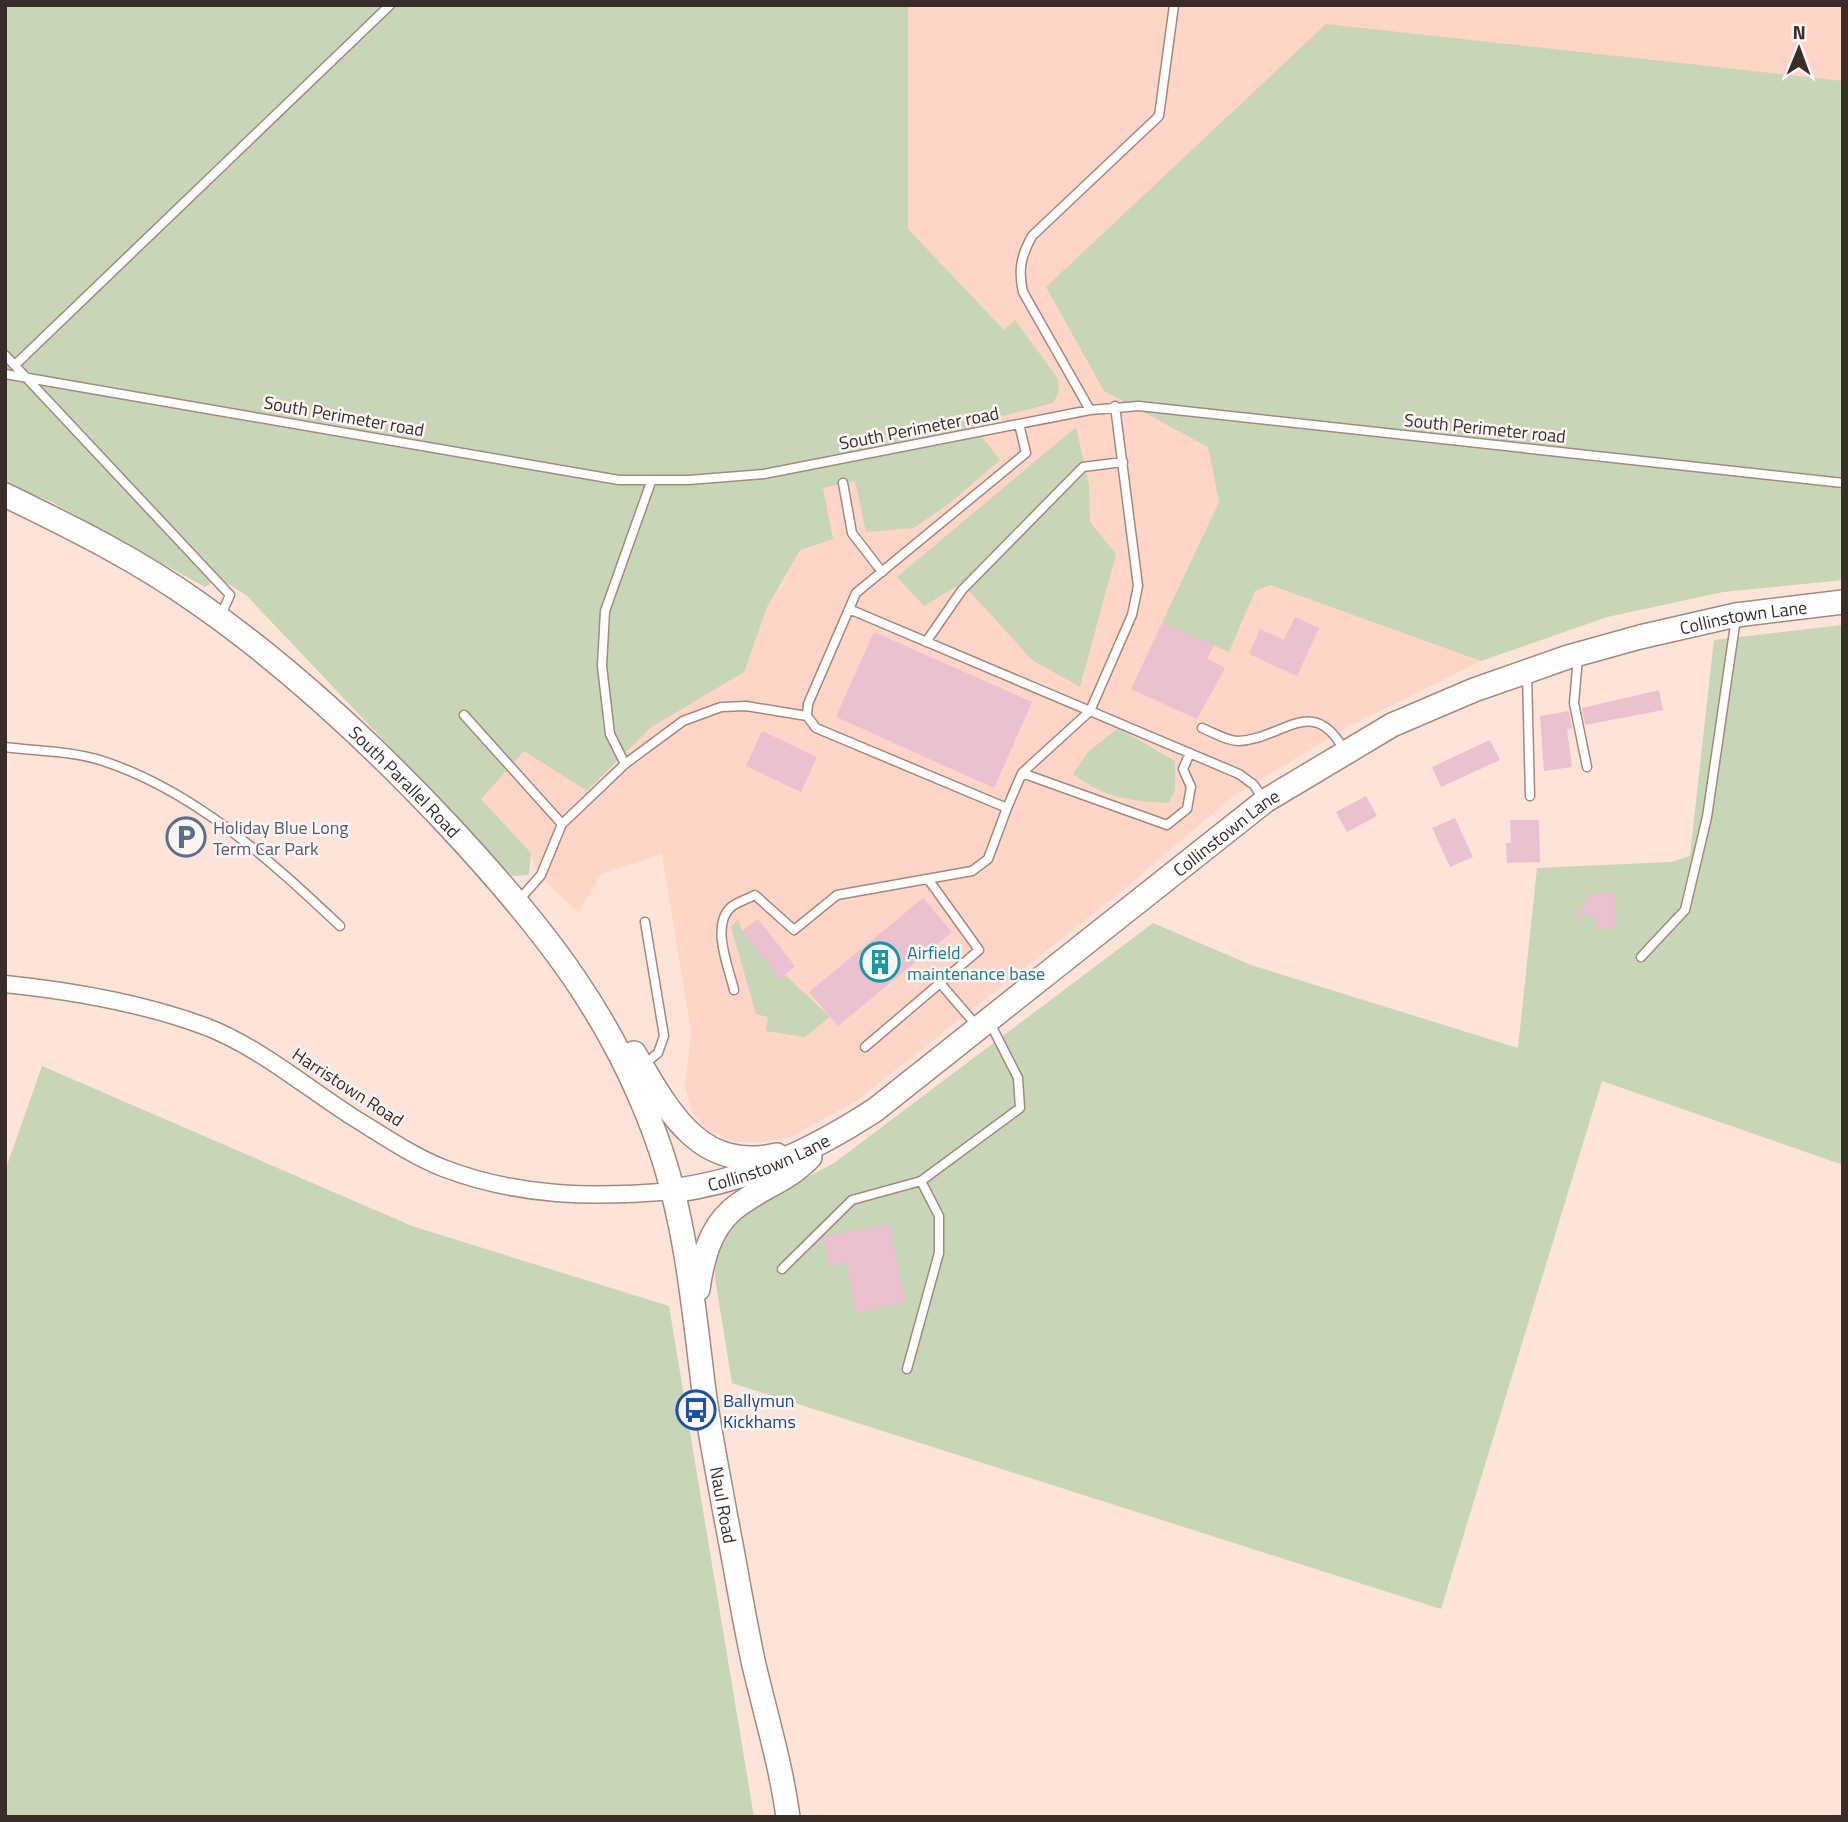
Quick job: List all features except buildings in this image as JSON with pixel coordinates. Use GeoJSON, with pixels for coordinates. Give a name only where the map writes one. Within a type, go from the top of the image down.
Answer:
{"type":"FeatureCollection","features":[{"type":"Feature","properties":{"kind":"main road","name":"South Parallel Road"},"geometry":{"type":"LineString","coordinates":[[5,495],[121,555],[219,619],[322,701],[386,761],[518,901],[574,974],[629,1071],[673,1191]]}},
{"type":"Feature","properties":{"kind":"main road","name":"Collinstown Lane"},"geometry":{"type":"LineString","coordinates":[[673,1191],[708,1186],[757,1172],[821,1145],[875,1110],[1265,801],[1392,725],[1474,690],[1578,654],[1736,615],[1843,603]]}},
{"type":"Feature","properties":{"kind":"main road"},"geometry":{"type":"LineString","coordinates":[[594,1007],[642,1066],[661,1099],[691,1138],[726,1155],[760,1159],[821,1145]]}},
{"type":"Feature","properties":{"kind":"main road"},"geometry":{"type":"LineString","coordinates":[[696,1308],[703,1256],[732,1210],[799,1170],[821,1145]]}},
{"type":"Feature","properties":{"kind":"main road","name":"Naul Road"},"geometry":{"type":"LineString","coordinates":[[673,1191],[696,1308],[702,1378],[724,1509],[754,1665],[783,1778],[788,1817]]}},
{"type":"Feature","properties":{"kind":"street","name":"Harristown Road"},"geometry":{"type":"LineString","coordinates":[[5,984],[131,1004],[208,1028],[276,1063],[351,1115],[442,1168],[520,1190],[602,1197],[673,1191]]}},
{"type":"Feature","properties":{"kind":"lane"},"geometry":{"type":"LineString","coordinates":[[15,365],[390,5]]}},
{"type":"Feature","properties":{"kind":"lane"},"geometry":{"type":"LineString","coordinates":[[1090,410],[1023,292],[1019,273],[1023,253],[1032,236],[1159,116],[1174,5]]}},
{"type":"Feature","properties":{"kind":"lane"},"geometry":{"type":"LineString","coordinates":[[5,355],[230,595],[219,619]]}},
{"type":"Feature","properties":{"kind":"lane","name":"South Perimeter road"},"geometry":{"type":"LineString","coordinates":[[5,374],[619,480],[651,482],[764,474],[1090,410],[1139,406],[1843,483]]}},
{"type":"Feature","properties":{"kind":"lane"},"geometry":{"type":"LineString","coordinates":[[734,990],[722,934],[723,919],[731,908],[755,895],[794,930],[837,895],[972,871],[988,859],[1022,773],[1090,711],[1132,615],[1138,586],[1115,406]]}},
{"type":"Feature","properties":{"kind":"lane"},"geometry":{"type":"LineString","coordinates":[[1007,808],[816,728],[807,716],[808,704],[856,593],[1026,453],[1019,424]]}},
{"type":"Feature","properties":{"kind":"lane"},"geometry":{"type":"LineString","coordinates":[[926,642],[962,590],[1083,467],[1123,462]]}},
{"type":"Feature","properties":{"kind":"lane"},"geometry":{"type":"LineString","coordinates":[[625,764],[610,734],[602,666],[605,611],[651,482]]}},
{"type":"Feature","properties":{"kind":"lane"},"geometry":{"type":"LineString","coordinates":[[842,483],[852,533],[882,572]]}},
{"type":"Feature","properties":{"kind":"lane"},"geometry":{"type":"LineString","coordinates":[[849,609],[1239,774],[1254,785],[1265,801]]}},
{"type":"Feature","properties":{"kind":"lane"},"geometry":{"type":"LineString","coordinates":[[1641,957],[1685,910],[1707,817],[1736,615]]}},
{"type":"Feature","properties":{"kind":"lane"},"geometry":{"type":"LineString","coordinates":[[1578,654],[1574,702],[1587,767]]}},
{"type":"Feature","properties":{"kind":"lane"},"geometry":{"type":"LineString","coordinates":[[1527,672],[1530,796]]}},
{"type":"Feature","properties":{"kind":"lane"},"geometry":{"type":"LineString","coordinates":[[518,901],[541,875],[562,824],[625,764],[683,721],[721,707],[746,706],[807,716]]}},
{"type":"Feature","properties":{"kind":"lane"},"geometry":{"type":"LineString","coordinates":[[464,715],[562,824]]}},
{"type":"Feature","properties":{"kind":"lane"},"geometry":{"type":"LineString","coordinates":[[1202,728],[1236,741],[1304,721],[1320,722],[1335,735],[1345,753]]}},
{"type":"Feature","properties":{"kind":"lane"},"geometry":{"type":"LineString","coordinates":[[5,747],[99,760],[153,782],[268,859],[340,926]]}},
{"type":"Feature","properties":{"kind":"lane"},"geometry":{"type":"LineString","coordinates":[[1022,773],[1167,825],[1187,809],[1191,787],[1183,769],[1189,753]]}},
{"type":"Feature","properties":{"kind":"lane"},"geometry":{"type":"LineString","coordinates":[[865,1047],[979,950],[928,879]]}},
{"type":"Feature","properties":{"kind":"lane"},"geometry":{"type":"LineString","coordinates":[[642,1066],[659,1053],[664,1037],[645,922]]}},
{"type":"Feature","properties":{"kind":"lane"},"geometry":{"type":"LineString","coordinates":[[782,1269],[852,1200],[921,1181],[1020,1108],[1018,1078],[984,1024],[940,982]]}},
{"type":"Feature","properties":{"kind":"lane"},"geometry":{"type":"LineString","coordinates":[[907,1369],[939,1253],[939,1216],[921,1181]]}},
{"type":"Feature","properties":{"kind":"shaded area"},"geometry":{"type":"Polygon","coordinates":[[[5,5],[1843,5],[1843,580],[1723,592],[1607,617],[1481,661],[1348,727],[1232,797],[1117,895],[856,1101],[790,1137],[764,1142],[736,1142],[706,1129],[692,1112],[685,1086],[691,1032],[662,854],[601,874],[578,912],[547,883],[534,866],[531,853],[317,622],[221,573],[205,587],[89,506],[5,489],[5,5]]]}},
{"type":"Feature","properties":{"kind":"green space"},"geometry":{"type":"Polygon","coordinates":[[[5,5],[908,5],[908,229],[1004,330],[1015,320],[1058,379],[1059,392],[1053,403],[972,424],[1000,460],[951,502],[914,528],[866,532],[855,481],[823,488],[833,539],[800,550],[767,607],[744,672],[650,728],[587,791],[524,751],[481,799],[531,853],[529,875],[512,876],[247,596],[219,578],[205,587],[50,501],[5,483],[5,5]]]}},
{"type":"Feature","properties":{"kind":"green space"},"geometry":{"type":"Polygon","coordinates":[[[1326,24],[1843,81],[1843,580],[1723,592],[1607,617],[1481,661],[1270,585],[1255,591],[1229,652],[1162,623],[1219,502],[1208,447],[1104,391],[1046,287],[1326,24]]]}},
{"type":"Feature","properties":{"kind":"green space"},"geometry":{"type":"Polygon","coordinates":[[[1076,427],[1089,485],[1090,522],[1116,554],[1080,687],[1032,660],[962,583],[924,606],[897,577],[1076,427]]]}},
{"type":"Feature","properties":{"kind":"green space"},"geometry":{"type":"Polygon","coordinates":[[[1843,625],[1843,1165],[1602,1081],[1441,1609],[732,1383],[715,1278],[715,1250],[733,1217],[834,1163],[1153,923],[1251,965],[1518,1048],[1537,868],[1671,862],[1690,856],[1714,640],[1843,625]]]}},
{"type":"Feature","properties":{"kind":"green space"},"geometry":{"type":"Polygon","coordinates":[[[1118,728],[1175,761],[1175,790],[1169,803],[1118,797],[1073,774],[1088,752],[1118,728]]]}},
{"type":"Feature","properties":{"kind":"green space"},"geometry":{"type":"Polygon","coordinates":[[[738,919],[742,931],[780,978],[785,975],[830,1017],[805,1037],[766,1031],[768,1017],[756,1014],[731,927],[738,919]]]}},
{"type":"Feature","properties":{"kind":"green space"},"geometry":{"type":"Polygon","coordinates":[[[42,1066],[412,1226],[669,1306],[754,1817],[5,1817],[5,1171],[42,1066]]]}},
{"type":"Feature","properties":{"kind":"place","name":"Holiday Blue Long Term Car Park"},"geometry":{"type":"Point","coordinates":[186,837]}},
{"type":"Feature","properties":{"kind":"place","name":"Airfield maintenance base"},"geometry":{"type":"Point","coordinates":[880,962]}},
{"type":"Feature","properties":{"kind":"place","name":"Ballymun Kickhams"},"geometry":{"type":"Point","coordinates":[696,1410]}}]}
